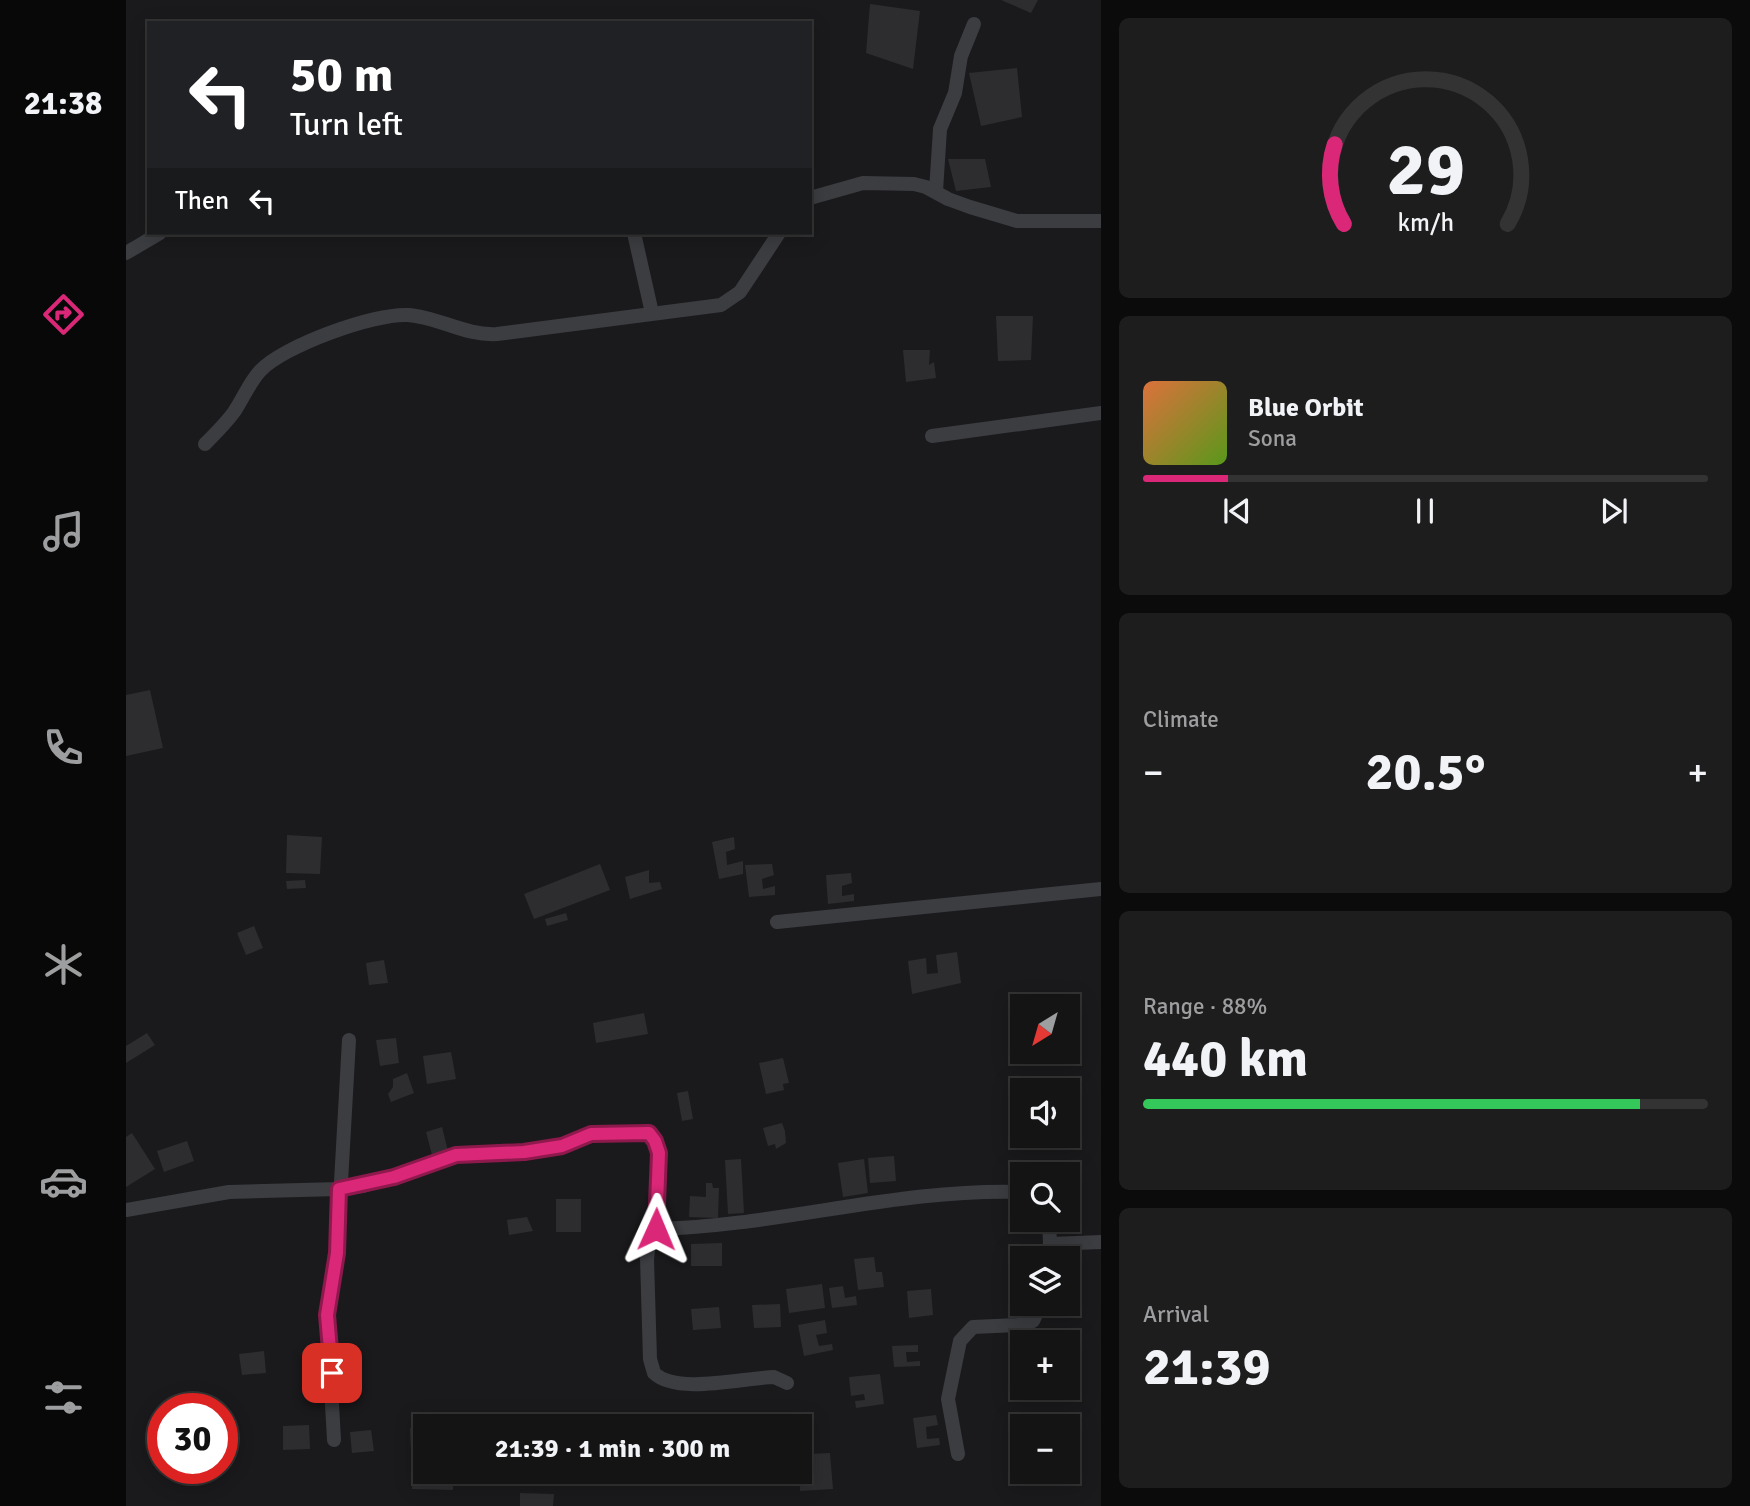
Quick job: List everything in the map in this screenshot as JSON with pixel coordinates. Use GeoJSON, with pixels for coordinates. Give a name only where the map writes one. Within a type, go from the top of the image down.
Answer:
{"type":"FeatureCollection","features":[{"type":"Feature","properties":{"kind":"street"},"geometry":{"type":"LineString","coordinates":[[936,191],[942,118],[956,93],[961,56],[974,24]]}},
{"type":"Feature","properties":{"kind":"street"},"geometry":{"type":"LineString","coordinates":[[812,197],[863,183],[914,184],[936,191],[948,199],[1017,221],[1101,220]]}},
{"type":"Feature","properties":{"kind":"street"},"geometry":{"type":"LineString","coordinates":[[126,253],[157,235]]}},
{"type":"Feature","properties":{"kind":"street"},"geometry":{"type":"LineString","coordinates":[[634,235],[652,313]]}},
{"type":"Feature","properties":{"kind":"street"},"geometry":{"type":"LineString","coordinates":[[205,444],[233,414],[260,371],[278,357],[356,323],[385,316],[408,315],[430,318],[481,335],[721,304],[740,292],[778,235]]}},
{"type":"Feature","properties":{"kind":"street"},"geometry":{"type":"LineString","coordinates":[[932,436],[1101,413]]}},
{"type":"Feature","properties":{"kind":"street"},"geometry":{"type":"LineString","coordinates":[[777,922],[1101,889]]}},
{"type":"Feature","properties":{"kind":"street"},"geometry":{"type":"LineString","coordinates":[[334,1440],[327,1315],[337,1253],[349,1040]]}},
{"type":"Feature","properties":{"kind":"street"},"geometry":{"type":"LineString","coordinates":[[126,1210],[229,1192],[339,1189],[394,1177],[456,1155],[524,1152],[562,1146],[591,1134],[649,1133],[659,1153],[656,1229],[649,1243],[647,1259],[650,1359],[654,1373],[667,1382],[684,1384],[774,1377],[787,1383]]}},
{"type":"Feature","properties":{"kind":"street"},"geometry":{"type":"LineString","coordinates":[[656,1229],[732,1224],[925,1194],[1010,1192]]}},
{"type":"Feature","properties":{"kind":"street"},"geometry":{"type":"LineString","coordinates":[[1077,1246],[1101,1242]]}},
{"type":"Feature","properties":{"kind":"street"},"geometry":{"type":"LineString","coordinates":[[958,1454],[948,1399],[960,1341],[973,1327],[1018,1325],[1033,1321],[1035,1316]]}},
{"type":"Feature","properties":{"kind":"building"},"geometry":{"type":"Polygon","coordinates":[[[1001,0],[1038,0],[1031,13],[1001,0]]]}},
{"type":"Feature","properties":{"kind":"building"},"geometry":{"type":"Polygon","coordinates":[[[870,4],[920,11],[913,69],[866,53],[870,4]]]}},
{"type":"Feature","properties":{"kind":"building"},"geometry":{"type":"Polygon","coordinates":[[[1017,68],[1022,117],[981,126],[969,73],[1017,68]]]}},
{"type":"Feature","properties":{"kind":"building"},"geometry":{"type":"Polygon","coordinates":[[[948,159],[985,159],[991,187],[956,191],[948,159]]]}},
{"type":"Feature","properties":{"kind":"building"},"geometry":{"type":"Polygon","coordinates":[[[996,316],[1033,316],[1031,360],[998,361],[996,316]]]}},
{"type":"Feature","properties":{"kind":"building"},"geometry":{"type":"Polygon","coordinates":[[[903,350],[930,350],[929,365],[934,362],[936,378],[906,382],[903,350]]]}},
{"type":"Feature","properties":{"kind":"building"},"geometry":{"type":"Polygon","coordinates":[[[150,690],[163,748],[126,756],[126,695],[150,690]]]}},
{"type":"Feature","properties":{"kind":"building"},"geometry":{"type":"Polygon","coordinates":[[[287,835],[322,837],[320,874],[286,873],[287,835]]]}},
{"type":"Feature","properties":{"kind":"building"},"geometry":{"type":"Polygon","coordinates":[[[734,837],[735,849],[726,852],[727,865],[743,861],[743,874],[719,879],[712,842],[734,837]]]}},
{"type":"Feature","properties":{"kind":"building"},"geometry":{"type":"Polygon","coordinates":[[[600,864],[610,890],[534,919],[524,894],[600,864]]]}},
{"type":"Feature","properties":{"kind":"building"},"geometry":{"type":"Polygon","coordinates":[[[772,864],[774,875],[762,879],[763,889],[775,886],[775,895],[749,897],[745,865],[772,864]]]}},
{"type":"Feature","properties":{"kind":"building"},"geometry":{"type":"Polygon","coordinates":[[[649,870],[649,883],[660,882],[662,889],[630,899],[625,877],[649,870]]]}},
{"type":"Feature","properties":{"kind":"building"},"geometry":{"type":"Polygon","coordinates":[[[851,873],[852,883],[842,886],[842,896],[854,894],[854,901],[828,904],[826,875],[851,873]]]}},
{"type":"Feature","properties":{"kind":"building"},"geometry":{"type":"Polygon","coordinates":[[[305,880],[306,888],[287,889],[286,881],[305,880]]]}},
{"type":"Feature","properties":{"kind":"building"},"geometry":{"type":"Polygon","coordinates":[[[566,913],[568,920],[547,926],[545,919],[566,913]]]}},
{"type":"Feature","properties":{"kind":"building"},"geometry":{"type":"Polygon","coordinates":[[[254,926],[263,948],[246,955],[237,933],[254,926]]]}},
{"type":"Feature","properties":{"kind":"building"},"geometry":{"type":"Polygon","coordinates":[[[957,952],[961,983],[912,994],[908,961],[926,958],[927,974],[938,973],[936,955],[957,952]]]}},
{"type":"Feature","properties":{"kind":"building"},"geometry":{"type":"Polygon","coordinates":[[[384,960],[388,983],[369,985],[366,963],[384,960]]]}},
{"type":"Feature","properties":{"kind":"building"},"geometry":{"type":"Polygon","coordinates":[[[644,1013],[648,1034],[596,1043],[593,1023],[644,1013]]]}},
{"type":"Feature","properties":{"kind":"building"},"geometry":{"type":"Polygon","coordinates":[[[147,1033],[155,1045],[126,1063],[126,1046],[147,1033]]]}},
{"type":"Feature","properties":{"kind":"building"},"geometry":{"type":"Polygon","coordinates":[[[396,1038],[399,1063],[380,1066],[376,1040],[396,1038]]]}},
{"type":"Feature","properties":{"kind":"building"},"geometry":{"type":"Polygon","coordinates":[[[451,1052],[456,1079],[427,1084],[423,1056],[451,1052]]]}},
{"type":"Feature","properties":{"kind":"building"},"geometry":{"type":"Polygon","coordinates":[[[783,1058],[789,1083],[783,1084],[784,1090],[766,1094],[759,1063],[783,1058]]]}},
{"type":"Feature","properties":{"kind":"building"},"geometry":{"type":"Polygon","coordinates":[[[407,1073],[414,1093],[391,1102],[388,1094],[393,1087],[393,1079],[407,1073]]]}},
{"type":"Feature","properties":{"kind":"building"},"geometry":{"type":"Polygon","coordinates":[[[688,1091],[693,1119],[682,1121],[677,1093],[688,1091]]]}},
{"type":"Feature","properties":{"kind":"building"},"geometry":{"type":"Polygon","coordinates":[[[782,1123],[786,1143],[776,1149],[775,1144],[768,1146],[763,1128],[782,1123]]]}},
{"type":"Feature","properties":{"kind":"building"},"geometry":{"type":"Polygon","coordinates":[[[442,1127],[448,1151],[432,1155],[426,1132],[442,1127]]]}},
{"type":"Feature","properties":{"kind":"building"},"geometry":{"type":"Polygon","coordinates":[[[132,1133],[155,1169],[126,1187],[126,1137],[132,1133]]]}},
{"type":"Feature","properties":{"kind":"building"},"geometry":{"type":"Polygon","coordinates":[[[187,1141],[194,1161],[164,1172],[157,1151],[187,1141]]]}},
{"type":"Feature","properties":{"kind":"building"},"geometry":{"type":"Polygon","coordinates":[[[894,1156],[896,1181],[870,1183],[868,1158],[894,1156]]]}},
{"type":"Feature","properties":{"kind":"building"},"geometry":{"type":"Polygon","coordinates":[[[741,1159],[744,1213],[728,1214],[725,1160],[741,1159]]]}},
{"type":"Feature","properties":{"kind":"building"},"geometry":{"type":"Polygon","coordinates":[[[864,1159],[868,1193],[843,1197],[838,1163],[864,1159]]]}},
{"type":"Feature","properties":{"kind":"building"},"geometry":{"type":"Polygon","coordinates":[[[706,1183],[712,1183],[713,1188],[719,1188],[718,1218],[689,1217],[690,1196],[706,1197],[706,1183]]]}},
{"type":"Feature","properties":{"kind":"building"},"geometry":{"type":"Polygon","coordinates":[[[556,1199],[581,1199],[581,1232],[556,1232],[556,1199]]]}},
{"type":"Feature","properties":{"kind":"building"},"geometry":{"type":"Polygon","coordinates":[[[527,1217],[533,1231],[509,1235],[507,1220],[527,1217]]]}},
{"type":"Feature","properties":{"kind":"building"},"geometry":{"type":"Polygon","coordinates":[[[722,1243],[722,1266],[691,1266],[691,1244],[722,1243]]]}},
{"type":"Feature","properties":{"kind":"building"},"geometry":{"type":"Polygon","coordinates":[[[874,1257],[876,1272],[882,1272],[884,1287],[858,1290],[854,1259],[874,1257]]]}},
{"type":"Feature","properties":{"kind":"building"},"geometry":{"type":"Polygon","coordinates":[[[822,1284],[825,1308],[789,1313],[786,1289],[822,1284]]]}},
{"type":"Feature","properties":{"kind":"building"},"geometry":{"type":"Polygon","coordinates":[[[843,1286],[845,1298],[856,1296],[857,1305],[832,1308],[829,1288],[843,1286]]]}},
{"type":"Feature","properties":{"kind":"building"},"geometry":{"type":"Polygon","coordinates":[[[931,1289],[933,1315],[909,1318],[907,1291],[931,1289]]]}},
{"type":"Feature","properties":{"kind":"building"},"geometry":{"type":"Polygon","coordinates":[[[780,1304],[781,1327],[754,1328],[752,1305],[780,1304]]]}},
{"type":"Feature","properties":{"kind":"building"},"geometry":{"type":"Polygon","coordinates":[[[719,1307],[721,1328],[693,1330],[691,1309],[719,1307]]]}},
{"type":"Feature","properties":{"kind":"building"},"geometry":{"type":"Polygon","coordinates":[[[825,1320],[827,1333],[816,1335],[819,1346],[832,1344],[833,1350],[804,1356],[798,1325],[825,1320]]]}},
{"type":"Feature","properties":{"kind":"building"},"geometry":{"type":"Polygon","coordinates":[[[918,1345],[918,1352],[906,1352],[907,1362],[920,1361],[920,1366],[894,1367],[892,1346],[918,1345]]]}},
{"type":"Feature","properties":{"kind":"building"},"geometry":{"type":"Polygon","coordinates":[[[264,1351],[266,1373],[242,1375],[239,1354],[264,1351]]]}},
{"type":"Feature","properties":{"kind":"building"},"geometry":{"type":"Polygon","coordinates":[[[880,1374],[884,1404],[856,1408],[855,1401],[865,1400],[864,1394],[851,1396],[849,1377],[880,1374]]]}},
{"type":"Feature","properties":{"kind":"building"},"geometry":{"type":"Polygon","coordinates":[[[936,1415],[938,1425],[926,1427],[927,1439],[939,1438],[940,1445],[917,1448],[913,1418],[936,1415]]]}},
{"type":"Feature","properties":{"kind":"building"},"geometry":{"type":"Polygon","coordinates":[[[309,1425],[310,1449],[283,1450],[283,1426],[309,1425]]]}},
{"type":"Feature","properties":{"kind":"building"},"geometry":{"type":"Polygon","coordinates":[[[410,1428],[413,1428],[413,1451],[411,1451],[410,1428]]]}},
{"type":"Feature","properties":{"kind":"building"},"geometry":{"type":"Polygon","coordinates":[[[371,1430],[374,1451],[352,1453],[350,1432],[371,1430]]]}},
{"type":"Feature","properties":{"kind":"building"},"geometry":{"type":"Polygon","coordinates":[[[830,1453],[833,1489],[800,1491],[800,1484],[812,1484],[812,1454],[830,1453]]]}},
{"type":"Feature","properties":{"kind":"building"},"geometry":{"type":"Polygon","coordinates":[[[413,1464],[413,1484],[453,1484],[453,1490],[412,1489],[413,1464]]]}},
{"type":"Feature","properties":{"kind":"building"},"geometry":{"type":"Polygon","coordinates":[[[520,1493],[554,1494],[553,1506],[520,1506],[520,1493]]]}},
{"type":"Feature","properties":{"kind":"route"},"geometry":{"type":"LineString","coordinates":[[332,1373],[327,1315],[337,1253],[339,1189],[363,1186],[394,1177],[456,1155],[524,1152],[562,1146],[591,1134],[634,1131],[649,1133],[659,1153],[656,1229]]}}]}
